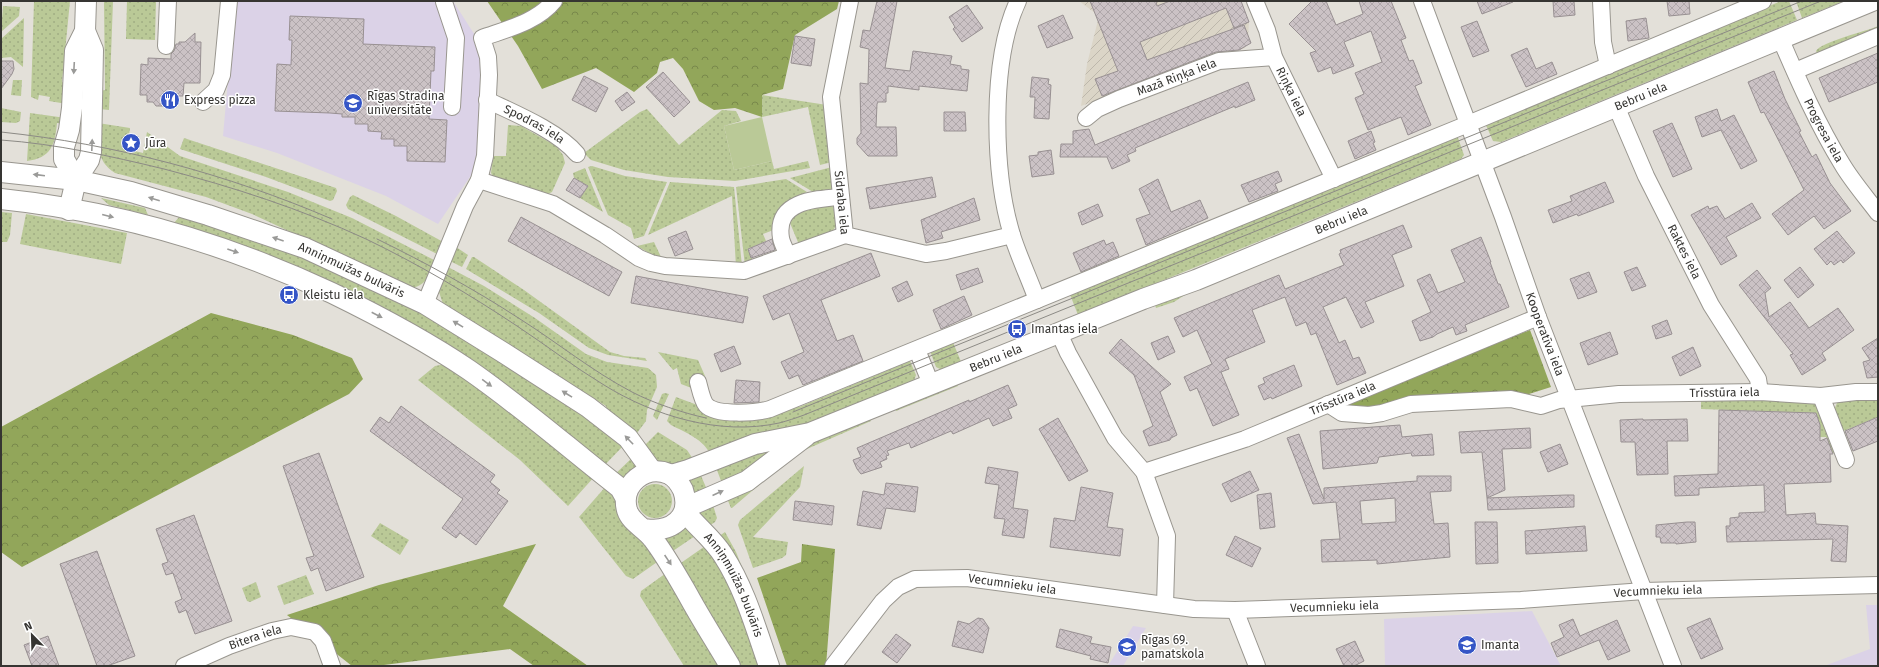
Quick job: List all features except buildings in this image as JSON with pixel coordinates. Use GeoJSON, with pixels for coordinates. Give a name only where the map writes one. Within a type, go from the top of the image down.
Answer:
{"type":"FeatureCollection","features":[{"type":"Feature","properties":{"kind":"street"},"geometry":{"type":"LineString","coordinates":[[76,180],[64,159],[64,147],[69,130],[72,108],[75,51],[85,31],[86,1]]}},
{"type":"Feature","properties":{"kind":"street"},"geometry":{"type":"LineString","coordinates":[[166,46],[168,1]]}},
{"type":"Feature","properties":{"kind":"street"},"geometry":{"type":"LineString","coordinates":[[204,102],[216,90],[222,75],[230,1]]}},
{"type":"Feature","properties":{"kind":"street"},"geometry":{"type":"LineString","coordinates":[[425,304],[465,206],[479,180],[485,156],[488,57],[482,38],[525,22],[548,8],[554,1]]}},
{"type":"Feature","properties":{"kind":"street","name":"Sidraba iela"},"geometry":{"type":"LineString","coordinates":[[850,1],[831,97],[845,235],[926,254],[946,251],[1012,234]]}},
{"type":"Feature","properties":{"kind":"street"},"geometry":{"type":"LineString","coordinates":[[1018,1],[1013,13],[1002,60],[998,109],[999,155],[1002,191],[1012,234],[1037,300]]}},
{"type":"Feature","properties":{"kind":"street","name":"Riņķa iela"},"geometry":{"type":"LineString","coordinates":[[1255,1],[1267,30],[1274,57],[1334,179]]}},
{"type":"Feature","properties":{"kind":"street","name":"Kooperatīva iela"},"geometry":{"type":"LineString","coordinates":[[1422,1],[1538,317],[1674,666]]}},
{"type":"Feature","properties":{"kind":"street"},"geometry":{"type":"LineString","coordinates":[[1600,1],[1603,42],[1608,66]]}},
{"type":"Feature","properties":{"kind":"street"},"geometry":{"type":"LineString","coordinates":[[698,382],[705,403],[713,409],[740,412],[766,410],[917,350],[1334,179],[1763,1]]}},
{"type":"Feature","properties":{"kind":"street","name":"Bebru iela"},"geometry":{"type":"LineString","coordinates":[[662,473],[688,470],[755,444],[810,433],[1143,298],[1196,280],[1616,106],[1781,40],[1871,1]]}},
{"type":"Feature","properties":{"kind":"street"},"geometry":{"type":"LineString","coordinates":[[444,2],[456,38],[452,107]]}},
{"type":"Feature","properties":{"kind":"street"},"geometry":{"type":"LineString","coordinates":[[69,210],[76,180],[89,160],[92,152],[93,50],[85,31]]}},
{"type":"Feature","properties":{"kind":"street"},"geometry":{"type":"LineString","coordinates":[[1795,71],[1878,36]]}},
{"type":"Feature","properties":{"kind":"street","name":"Progresa iela"},"geometry":{"type":"LineString","coordinates":[[1781,40],[1835,153],[1850,176],[1878,213]]}},
{"type":"Feature","properties":{"kind":"street","name":"Mazā Riņķa iela"},"geometry":{"type":"LineString","coordinates":[[1086,118],[1097,109],[1119,99],[1220,61],[1274,57]]}},
{"type":"Feature","properties":{"kind":"street","name":"Spodras iela"},"geometry":{"type":"LineString","coordinates":[[487,100],[530,121],[565,143],[577,154]]}},
{"type":"Feature","properties":{"kind":"street","name":"Raktes iela"},"geometry":{"type":"LineString","coordinates":[[1616,106],[1646,176],[1712,306],[1758,379],[1760,392]]}},
{"type":"Feature","properties":{"kind":"street","name":"Anniņmuižas bulvāris"},"geometry":{"type":"LineString","coordinates":[[1,172],[76,180],[131,192],[208,215],[305,248],[425,304],[588,407],[628,438],[662,473],[682,487],[686,498],[684,512],[715,544],[726,561],[746,602],[769,666]]}},
{"type":"Feature","properties":{"kind":"street"},"geometry":{"type":"LineString","coordinates":[[479,180],[553,204],[605,235],[639,258],[651,263],[665,266],[744,271],[845,235]]}},
{"type":"Feature","properties":{"kind":"street"},"geometry":{"type":"LineString","coordinates":[[788,256],[781,238],[782,221],[787,212],[797,204],[821,198],[841,197]]}},
{"type":"Feature","properties":{"kind":"street"},"geometry":{"type":"LineString","coordinates":[[1,200],[102,214],[157,228],[242,255],[316,286],[376,314],[436,348],[499,392],[620,488],[625,497],[630,517],[644,529],[681,580],[730,666]]}},
{"type":"Feature","properties":{"kind":"street","name":"Trīsstūra iela"},"geometry":{"type":"LineString","coordinates":[[1144,472],[1245,439],[1538,317]]}},
{"type":"Feature","properties":{"kind":"street"},"geometry":{"type":"LineString","coordinates":[[1059,333],[1068,353],[1115,438],[1144,472],[1167,536],[1165,605]]}},
{"type":"Feature","properties":{"kind":"street"},"geometry":{"type":"LineString","coordinates":[[917,350],[931,384]]}},
{"type":"Feature","properties":{"kind":"street","name":"Trīsstūra iela"},"geometry":{"type":"LineString","coordinates":[[1328,404],[1342,413],[1369,414],[1382,413],[1394,408],[1411,404],[1511,398],[1541,406],[1559,400],[1619,394],[1760,392],[1821,396],[1856,392],[1878,392]]}},
{"type":"Feature","properties":{"kind":"street"},"geometry":{"type":"LineString","coordinates":[[1821,396],[1846,460]]}},
{"type":"Feature","properties":{"kind":"street","name":"Bebru iela"},"geometry":{"type":"LineString","coordinates":[[684,512],[694,504],[746,480],[810,433]]}},
{"type":"Feature","properties":{"kind":"street"},"geometry":{"type":"LineString","coordinates":[[625,497],[627,489],[631,484],[644,474],[662,473]]}},
{"type":"Feature","properties":{"kind":"street"},"geometry":{"type":"LineString","coordinates":[[644,529],[655,531],[668,528],[678,520],[684,512]]}},
{"type":"Feature","properties":{"kind":"street","name":"Vecumnieku iela"},"geometry":{"type":"LineString","coordinates":[[833,666],[883,601],[898,587],[915,579],[967,578],[1194,609],[1235,610],[1521,600],[1644,591],[1878,585]]}},
{"type":"Feature","properties":{"kind":"street"},"geometry":{"type":"LineString","coordinates":[[1235,610],[1257,666]]}},
{"type":"Feature","properties":{"kind":"street","name":"Bitera iela"},"geometry":{"type":"LineString","coordinates":[[184,666],[230,646],[272,631],[291,627],[315,632],[323,641],[332,666]]}},
{"type":"Feature","properties":{"kind":"shaded area","name":"Rīgas Stradiņa universitāte"},"geometry":{"type":"Polygon","coordinates":[[[235,1],[453,1],[478,40],[481,70],[479,155],[476,168],[438,224],[386,196],[277,153],[223,136],[235,1]]]}},
{"type":"Feature","properties":{"kind":"shaded area"},"geometry":{"type":"Polygon","coordinates":[[[1079,1],[1240,1],[1249,22],[1248,36],[1251,43],[1245,45],[1245,48],[1081,106],[1087,64],[1099,16],[1079,1]]]}},
{"type":"Feature","properties":{"kind":"shaded area"},"geometry":{"type":"Polygon","coordinates":[[[1866,605],[1878,605],[1878,666],[1824,666],[1870,649],[1866,605]]]}},
{"type":"Feature","properties":{"kind":"shaded area","name":"Imanta"},"geometry":{"type":"Polygon","coordinates":[[[1532,611],[1561,666],[1385,666],[1384,619],[1532,611]]]}},
{"type":"Feature","properties":{"kind":"shaded area","name":"Rīgas 69. pamatskola"},"geometry":{"type":"Polygon","coordinates":[[[1133,626],[1146,628],[1123,666],[1108,666],[1133,626]]]}},
{"type":"Feature","properties":{"kind":"green space"},"geometry":{"type":"Polygon","coordinates":[[[34,1],[70,1],[62,82],[69,84],[67,104],[49,101],[50,97],[39,95],[38,100],[31,97],[34,1]]]}},
{"type":"Feature","properties":{"kind":"green space"},"geometry":{"type":"Polygon","coordinates":[[[104,1],[113,1],[109,110],[99,109],[99,91],[105,90],[104,1]]]}},
{"type":"Feature","properties":{"kind":"green space"},"geometry":{"type":"Polygon","coordinates":[[[127,1],[156,1],[155,40],[126,39],[127,1]]]}},
{"type":"Feature","properties":{"kind":"green space"},"geometry":{"type":"Polygon","coordinates":[[[487,1],[839,1],[837,9],[795,35],[783,89],[762,95],[762,117],[735,108],[714,110],[699,101],[683,69],[673,58],[660,62],[657,73],[634,92],[596,68],[542,89],[518,46],[487,1]]]}},
{"type":"Feature","properties":{"kind":"green space"},"geometry":{"type":"Polygon","coordinates":[[[1781,1],[1789,1],[1797,20],[1501,142],[1493,141],[1485,123],[1781,1]]]}},
{"type":"Feature","properties":{"kind":"green space"},"geometry":{"type":"Polygon","coordinates":[[[1796,1],[1844,1],[1802,18],[1796,1]]]}},
{"type":"Feature","properties":{"kind":"green space"},"geometry":{"type":"Polygon","coordinates":[[[3,6],[20,7],[19,16],[1,32],[3,6]]]}},
{"type":"Feature","properties":{"kind":"green space"},"geometry":{"type":"Polygon","coordinates":[[[24,18],[23,67],[11,57],[1,58],[1,39],[24,18]]]}},
{"type":"Feature","properties":{"kind":"green space"},"geometry":{"type":"Polygon","coordinates":[[[1878,26],[1878,28],[1817,53],[1816,51],[1835,40],[1878,26]]]}},
{"type":"Feature","properties":{"kind":"green space"},"geometry":{"type":"Polygon","coordinates":[[[13,80],[22,80],[21,96],[11,95],[13,80]]]}},
{"type":"Feature","properties":{"kind":"green space"},"geometry":{"type":"Polygon","coordinates":[[[762,95],[827,105],[832,162],[820,165],[808,107],[762,117],[762,95]]]}},
{"type":"Feature","properties":{"kind":"green space"},"geometry":{"type":"Polygon","coordinates":[[[1,108],[21,112],[20,121],[16,123],[1,122],[1,108]]]}},
{"type":"Feature","properties":{"kind":"green space"},"geometry":{"type":"Polygon","coordinates":[[[647,109],[679,145],[722,110],[736,111],[741,121],[724,126],[734,170],[772,161],[774,169],[808,161],[810,168],[735,181],[668,177],[624,170],[591,160],[584,153],[640,112],[647,109]]]}},
{"type":"Feature","properties":{"kind":"green space"},"geometry":{"type":"Polygon","coordinates":[[[30,113],[66,118],[63,124],[57,123],[53,144],[47,153],[42,157],[27,161],[30,113]]]}},
{"type":"Feature","properties":{"kind":"green space"},"geometry":{"type":"Polygon","coordinates":[[[762,117],[772,161],[734,170],[724,126],[762,117]]]}},
{"type":"Feature","properties":{"kind":"green space"},"geometry":{"type":"Polygon","coordinates":[[[98,123],[130,128],[127,149],[143,153],[147,132],[180,156],[288,192],[352,218],[436,261],[425,282],[412,288],[252,214],[206,197],[115,173],[104,163],[101,157],[99,151],[98,123]]]}},
{"type":"Feature","properties":{"kind":"green space"},"geometry":{"type":"Polygon","coordinates":[[[508,125],[521,126],[556,146],[563,155],[565,163],[552,192],[544,196],[495,179],[491,173],[493,156],[506,156],[508,125]]]}},
{"type":"Feature","properties":{"kind":"green space"},"geometry":{"type":"Polygon","coordinates":[[[1457,135],[1464,155],[1461,159],[1078,315],[1069,292],[1457,135]]]}},
{"type":"Feature","properties":{"kind":"green space"},"geometry":{"type":"Polygon","coordinates":[[[184,138],[336,188],[337,191],[333,200],[330,201],[266,177],[180,149],[184,138]]]}},
{"type":"Feature","properties":{"kind":"green space"},"geometry":{"type":"Polygon","coordinates":[[[592,166],[625,176],[667,182],[644,236],[634,239],[631,228],[608,215],[588,167],[592,166]]]}},
{"type":"Feature","properties":{"kind":"green space"},"geometry":{"type":"Polygon","coordinates":[[[832,167],[834,189],[813,192],[790,178],[832,167]]]}},
{"type":"Feature","properties":{"kind":"green space"},"geometry":{"type":"Polygon","coordinates":[[[585,168],[603,212],[580,198],[588,186],[574,178],[573,173],[585,168]]]}},
{"type":"Feature","properties":{"kind":"green space"},"geometry":{"type":"Polygon","coordinates":[[[786,179],[807,192],[785,205],[780,214],[776,229],[763,234],[766,241],[748,249],[753,261],[745,266],[736,187],[786,179]]]}},
{"type":"Feature","properties":{"kind":"green space"},"geometry":{"type":"Polygon","coordinates":[[[670,182],[734,187],[742,266],[736,267],[732,196],[648,235],[670,182]]]}},
{"type":"Feature","properties":{"kind":"green space"},"geometry":{"type":"Polygon","coordinates":[[[353,195],[396,216],[445,243],[439,255],[348,209],[346,205],[350,197],[353,195]]]}},
{"type":"Feature","properties":{"kind":"green space"},"geometry":{"type":"Polygon","coordinates":[[[101,198],[145,208],[148,215],[109,205],[101,198]]]}},
{"type":"Feature","properties":{"kind":"green space"},"geometry":{"type":"Polygon","coordinates":[[[832,203],[837,224],[831,234],[800,247],[790,223],[789,215],[832,203]]]}},
{"type":"Feature","properties":{"kind":"green space"},"geometry":{"type":"Polygon","coordinates":[[[1,212],[12,213],[10,235],[7,242],[1,242],[1,212]]]}},
{"type":"Feature","properties":{"kind":"green space"},"geometry":{"type":"Polygon","coordinates":[[[26,214],[127,233],[121,264],[20,244],[26,214]]]}},
{"type":"Feature","properties":{"kind":"green space"},"geometry":{"type":"Polygon","coordinates":[[[179,217],[205,223],[302,257],[421,312],[614,435],[625,444],[601,469],[534,407],[174,223],[179,217]]]}},
{"type":"Feature","properties":{"kind":"green space"},"geometry":{"type":"Polygon","coordinates":[[[654,242],[661,257],[661,260],[637,246],[654,242]]]}},
{"type":"Feature","properties":{"kind":"green space"},"geometry":{"type":"Polygon","coordinates":[[[456,247],[468,255],[462,267],[450,261],[456,247]]]}},
{"type":"Feature","properties":{"kind":"green space"},"geometry":{"type":"Polygon","coordinates":[[[472,257],[524,290],[610,352],[624,356],[645,358],[647,361],[608,355],[589,348],[539,313],[466,269],[472,257]]]}},
{"type":"Feature","properties":{"kind":"green space"},"geometry":{"type":"Polygon","coordinates":[[[448,267],[484,286],[535,318],[586,354],[607,362],[648,368],[656,375],[657,387],[647,410],[646,421],[634,437],[609,418],[606,406],[443,304],[439,292],[448,267]]]}},
{"type":"Feature","properties":{"kind":"green space"},"geometry":{"type":"Polygon","coordinates":[[[1188,293],[1174,302],[1156,308],[1154,302],[1188,293]]]}},
{"type":"Feature","properties":{"kind":"green space"},"geometry":{"type":"Polygon","coordinates":[[[211,313],[293,335],[352,358],[363,379],[349,394],[22,567],[1,552],[1,427],[211,313]]]}},
{"type":"Feature","properties":{"kind":"green space"},"geometry":{"type":"Polygon","coordinates":[[[1530,330],[1551,387],[1529,394],[1350,410],[1349,402],[1530,330]]]}},
{"type":"Feature","properties":{"kind":"green space"},"geometry":{"type":"Polygon","coordinates":[[[952,340],[962,364],[942,370],[936,367],[930,351],[952,340]]]}},
{"type":"Feature","properties":{"kind":"green space"},"geometry":{"type":"Polygon","coordinates":[[[658,352],[698,360],[705,376],[695,380],[694,389],[681,384],[677,368],[673,370],[658,352]]]}},
{"type":"Feature","properties":{"kind":"green space"},"geometry":{"type":"Polygon","coordinates":[[[910,361],[916,375],[913,384],[818,423],[711,456],[704,445],[699,441],[671,425],[667,421],[676,397],[700,406],[706,410],[797,403],[799,407],[910,361]]]}},
{"type":"Feature","properties":{"kind":"green space"},"geometry":{"type":"Polygon","coordinates":[[[445,364],[595,476],[568,506],[520,460],[418,380],[435,366],[445,364]]]}},
{"type":"Feature","properties":{"kind":"green space"},"geometry":{"type":"Polygon","coordinates":[[[957,382],[958,386],[896,411],[895,408],[957,382]]]}},
{"type":"Feature","properties":{"kind":"green space"},"geometry":{"type":"Polygon","coordinates":[[[662,394],[669,394],[657,420],[653,416],[662,394]]]}},
{"type":"Feature","properties":{"kind":"green space"},"geometry":{"type":"Polygon","coordinates":[[[1701,397],[1814,403],[1820,409],[1835,453],[1830,453],[1826,437],[1820,437],[1820,425],[1816,413],[1701,409],[1701,397]]]}},
{"type":"Feature","properties":{"kind":"green space"},"geometry":{"type":"Polygon","coordinates":[[[1878,398],[1878,417],[1841,432],[1834,410],[1837,403],[1842,399],[1878,398]]]}},
{"type":"Feature","properties":{"kind":"green space"},"geometry":{"type":"Polygon","coordinates":[[[869,417],[871,421],[800,452],[731,508],[726,496],[791,452],[869,417]]]}},
{"type":"Feature","properties":{"kind":"green space"},"geometry":{"type":"Polygon","coordinates":[[[658,432],[687,450],[695,462],[683,467],[661,465],[642,448],[658,432]]]}},
{"type":"Feature","properties":{"kind":"green space"},"geometry":{"type":"Polygon","coordinates":[[[787,441],[723,486],[715,465],[787,441]]]}},
{"type":"Feature","properties":{"kind":"green space"},"geometry":{"type":"Polygon","coordinates":[[[634,456],[641,469],[627,479],[612,477],[634,456]]]}},
{"type":"Feature","properties":{"kind":"green space"},"geometry":{"type":"Polygon","coordinates":[[[804,466],[800,487],[753,537],[788,542],[786,555],[782,558],[753,568],[738,525],[740,520],[804,466]]]}},
{"type":"Feature","properties":{"kind":"green space"},"geometry":{"type":"Polygon","coordinates":[[[699,471],[708,492],[692,498],[684,477],[699,471]]]}},
{"type":"Feature","properties":{"kind":"green space"},"geometry":{"type":"Polygon","coordinates":[[[655,484],[667,489],[672,501],[667,513],[655,518],[643,513],[638,501],[643,489],[655,484]]]}},
{"type":"Feature","properties":{"kind":"green space"},"geometry":{"type":"Polygon","coordinates":[[[607,485],[660,560],[633,579],[626,576],[579,517],[607,485]]]}},
{"type":"Feature","properties":{"kind":"green space"},"geometry":{"type":"Polygon","coordinates":[[[712,502],[717,518],[715,522],[706,528],[698,519],[699,510],[712,502]]]}},
{"type":"Feature","properties":{"kind":"green space"},"geometry":{"type":"Polygon","coordinates":[[[684,522],[698,534],[670,553],[659,537],[684,522]]]}},
{"type":"Feature","properties":{"kind":"green space"},"geometry":{"type":"Polygon","coordinates":[[[380,523],[409,540],[400,555],[371,536],[380,523]]]}},
{"type":"Feature","properties":{"kind":"green space"},"geometry":{"type":"Polygon","coordinates":[[[725,532],[742,567],[738,569],[715,539],[725,532]]]}},
{"type":"Feature","properties":{"kind":"green space"},"geometry":{"type":"Polygon","coordinates":[[[536,544],[503,606],[588,666],[534,666],[510,649],[376,666],[352,666],[287,615],[379,585],[536,544]]]}},
{"type":"Feature","properties":{"kind":"green space"},"geometry":{"type":"Polygon","coordinates":[[[708,544],[721,561],[761,666],[741,666],[678,565],[708,544]]]}},
{"type":"Feature","properties":{"kind":"green space"},"geometry":{"type":"Polygon","coordinates":[[[802,544],[835,549],[826,666],[787,666],[757,578],[801,562],[802,544]]]}},
{"type":"Feature","properties":{"kind":"green space"},"geometry":{"type":"Polygon","coordinates":[[[669,571],[720,666],[684,666],[640,596],[641,591],[669,571]]]}},
{"type":"Feature","properties":{"kind":"green space"},"geometry":{"type":"Polygon","coordinates":[[[306,575],[314,594],[284,605],[277,586],[306,575]]]}},
{"type":"Feature","properties":{"kind":"green space"},"geometry":{"type":"Polygon","coordinates":[[[256,582],[261,597],[250,602],[247,601],[242,588],[256,582]]]}},
{"type":"Feature","properties":{"kind":"tram line"},"geometry":{"type":"LineString","coordinates":[[793,412],[1802,1]]}},
{"type":"Feature","properties":{"kind":"tram line"},"geometry":{"type":"LineString","coordinates":[[1,140],[42,144],[144,164],[216,183],[292,208],[366,239],[424,269],[499,314],[604,385],[644,406],[666,414],[711,425],[734,427],[757,426],[779,423],[804,415],[1821,1]]}},
{"type":"Feature","properties":{"kind":"tram line"},"geometry":{"type":"LineString","coordinates":[[1,132],[86,144],[170,163],[252,188],[332,219]]}},
{"type":"Feature","properties":{"kind":"tram line"},"geometry":{"type":"LineString","coordinates":[[377,239],[432,267],[485,297],[617,384],[649,400],[706,418]]}},
{"type":"Feature","properties":{"kind":"place","name":"Express pizza"},"geometry":{"type":"Point","coordinates":[170,100]}},
{"type":"Feature","properties":{"kind":"place","name":"Rīgas Stradiņa universitāte"},"geometry":{"type":"Point","coordinates":[353,103]}},
{"type":"Feature","properties":{"kind":"place","name":"Jūra"},"geometry":{"type":"Point","coordinates":[131,143]}},
{"type":"Feature","properties":{"kind":"place","name":"Kleistu iela"},"geometry":{"type":"Point","coordinates":[289,295]}},
{"type":"Feature","properties":{"kind":"place","name":"Imantas iela"},"geometry":{"type":"Point","coordinates":[1017,329]}},
{"type":"Feature","properties":{"kind":"place","name":"Imanta"},"geometry":{"type":"Point","coordinates":[1467,645]}},
{"type":"Feature","properties":{"kind":"place","name":"Rīgas 69. pamatskola"},"geometry":{"type":"Point","coordinates":[1127,647]}}]}
